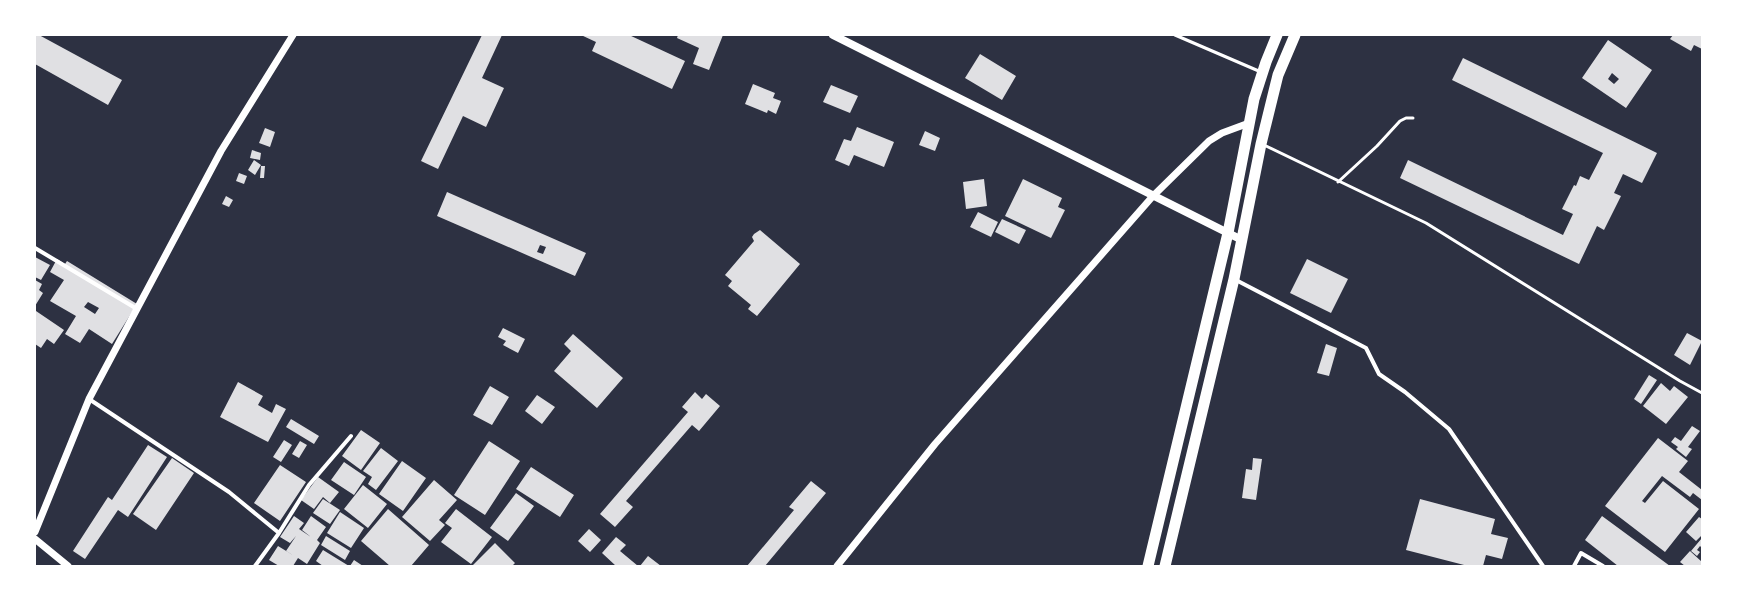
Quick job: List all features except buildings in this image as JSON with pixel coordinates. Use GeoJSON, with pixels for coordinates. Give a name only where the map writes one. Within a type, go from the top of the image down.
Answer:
{"type":"FeatureCollection","features":[{"type":"Feature","properties":{"kind":"highway"},"geometry":{"type":"LineString","coordinates":[[1148,566],[1228,233],[1254,99],[1262,73],[1277,35]]}},
{"type":"Feature","properties":{"kind":"highway"},"geometry":{"type":"LineString","coordinates":[[1165,566],[1234,279],[1278,75],[1295,35]]}},
{"type":"Feature","properties":{"kind":"main road"},"geometry":{"type":"LineString","coordinates":[[832,35],[1242,240]]}},
{"type":"Feature","properties":{"kind":"street"},"geometry":{"type":"LineString","coordinates":[[35,532],[89,399],[221,151],[293,35]]}},
{"type":"Feature","properties":{"kind":"street"},"geometry":{"type":"LineString","coordinates":[[837,566],[935,444],[1153,196],[1209,141],[1222,133],[1249,123]]}},
{"type":"Feature","properties":{"kind":"street"},"geometry":{"type":"LineString","coordinates":[[35,248],[137,309]]}},
{"type":"Feature","properties":{"kind":"street"},"geometry":{"type":"LineString","coordinates":[[1234,279],[1366,348],[1378,374],[1405,392],[1449,429],[1543,566]]}},
{"type":"Feature","properties":{"kind":"street"},"geometry":{"type":"LineString","coordinates":[[89,399],[229,492],[279,533]]}},
{"type":"Feature","properties":{"kind":"street"},"geometry":{"type":"LineString","coordinates":[[255,566],[279,533],[310,485],[351,436]]}},
{"type":"Feature","properties":{"kind":"street"},"geometry":{"type":"LineString","coordinates":[[35,539],[68,566]]}},
{"type":"Feature","properties":{"kind":"street"},"geometry":{"type":"LineString","coordinates":[[1574,566],[1581,553],[1603,566]]}},
{"type":"Feature","properties":{"kind":"lane"},"geometry":{"type":"LineString","coordinates":[[1175,35],[1262,73]]}},
{"type":"Feature","properties":{"kind":"lane"},"geometry":{"type":"LineString","coordinates":[[1338,182],[1377,146],[1400,121],[1406,118],[1413,118]]}},
{"type":"Feature","properties":{"kind":"lane"},"geometry":{"type":"LineString","coordinates":[[1262,144],[1338,182],[1426,223],[1680,381],[1702,393]]}}]}
